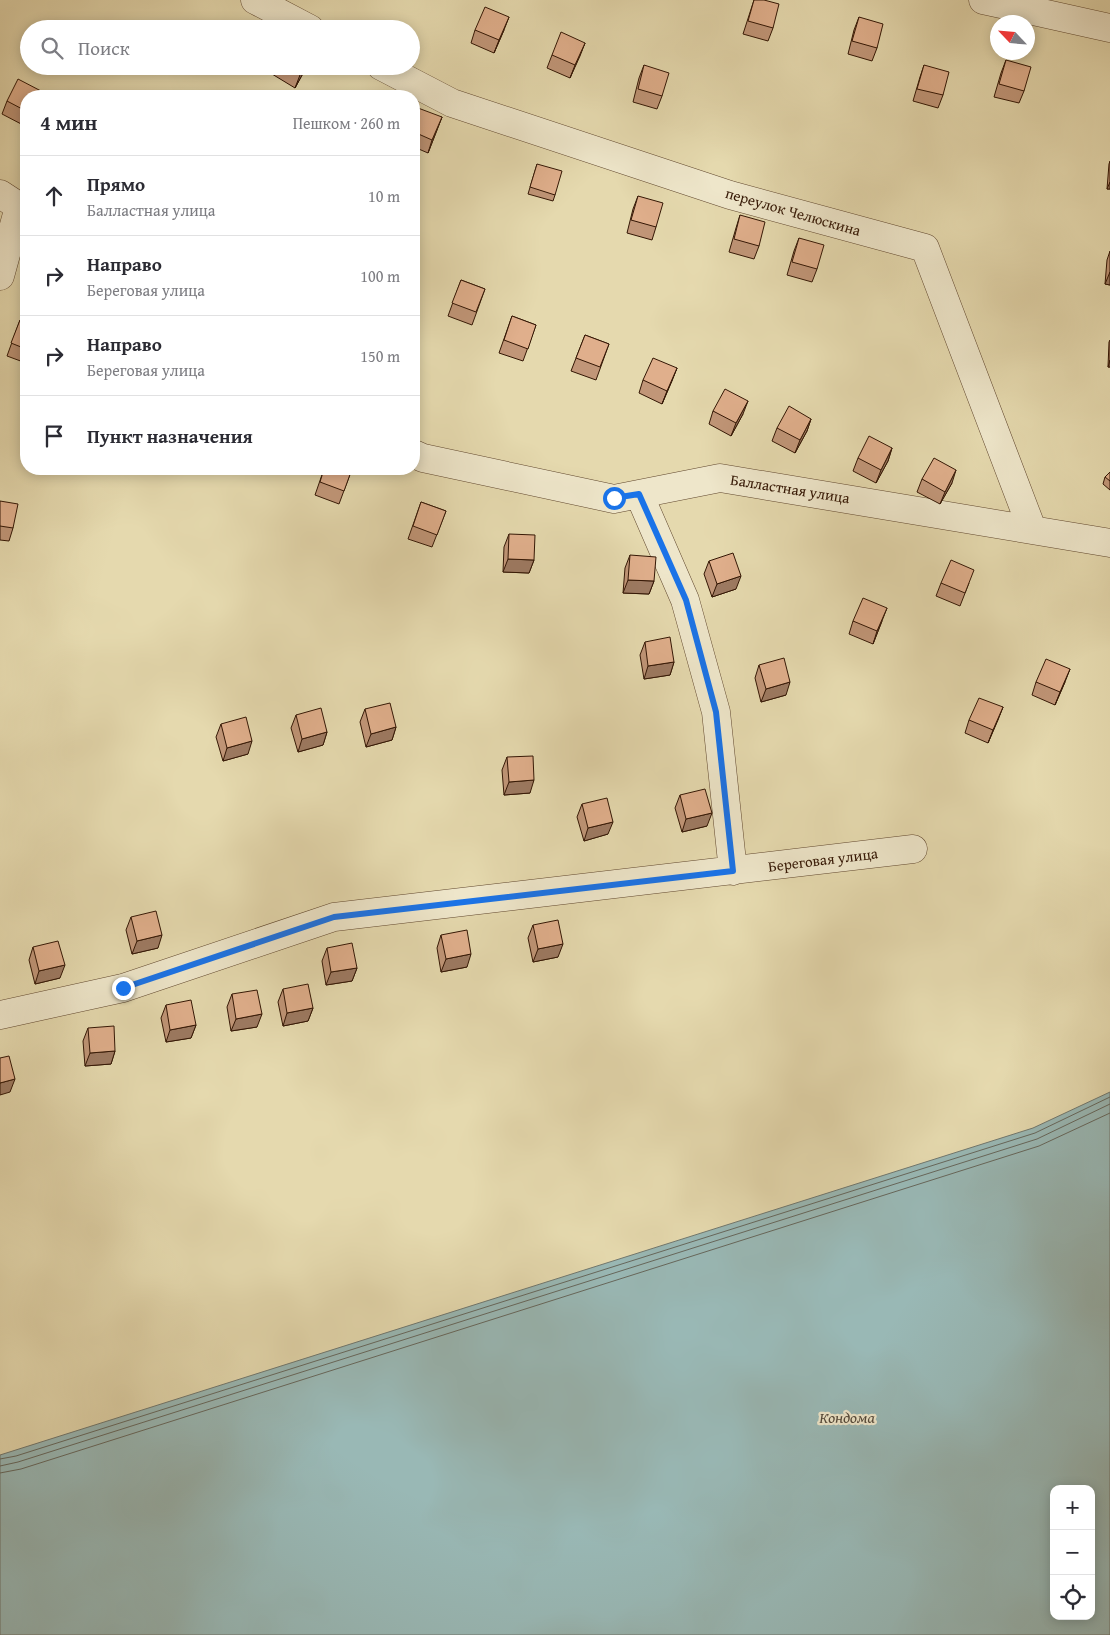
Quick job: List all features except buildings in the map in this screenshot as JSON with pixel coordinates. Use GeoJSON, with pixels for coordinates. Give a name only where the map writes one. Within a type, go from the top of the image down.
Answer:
{"type":"FeatureCollection","features":[{"type":"Feature","properties":{"kind":"street"},"geometry":{"type":"LineString","coordinates":[[255,0],[293,20]]}},
{"type":"Feature","properties":{"kind":"street"},"geometry":{"type":"LineString","coordinates":[[983,0],[1110,28]]}},
{"type":"Feature","properties":{"kind":"street","name":"переулок Челюскина"},"geometry":{"type":"LineString","coordinates":[[398,75],[452,103],[730,195],[925,248],[1032,529]]}},
{"type":"Feature","properties":{"kind":"street"},"geometry":{"type":"LineString","coordinates":[[0,276],[15,204]]}},
{"type":"Feature","properties":{"kind":"street","name":"Балластная улица"},"geometry":{"type":"LineString","coordinates":[[420,457],[614,498],[720,478],[1110,543]]}},
{"type":"Feature","properties":{"kind":"street"},"geometry":{"type":"LineString","coordinates":[[639,494],[686,600],[716,712],[733,871]]}},
{"type":"Feature","properties":{"kind":"street","name":"Береговая улица"},"geometry":{"type":"LineString","coordinates":[[0,1015],[123,988],[334,917],[913,849]]}},
{"type":"Feature","properties":{"kind":"water","name":"Кондома"},"geometry":{"type":"Polygon","coordinates":[[[1110,1092],[1110,1635],[0,1635],[0,1455],[1033,1128],[1110,1092]]]}},
{"type":"Feature","properties":{"kind":"route"},"geometry":{"type":"LineString","coordinates":[[123,988],[334,917],[733,871],[716,712],[686,600],[639,494],[614,498]]}}]}
